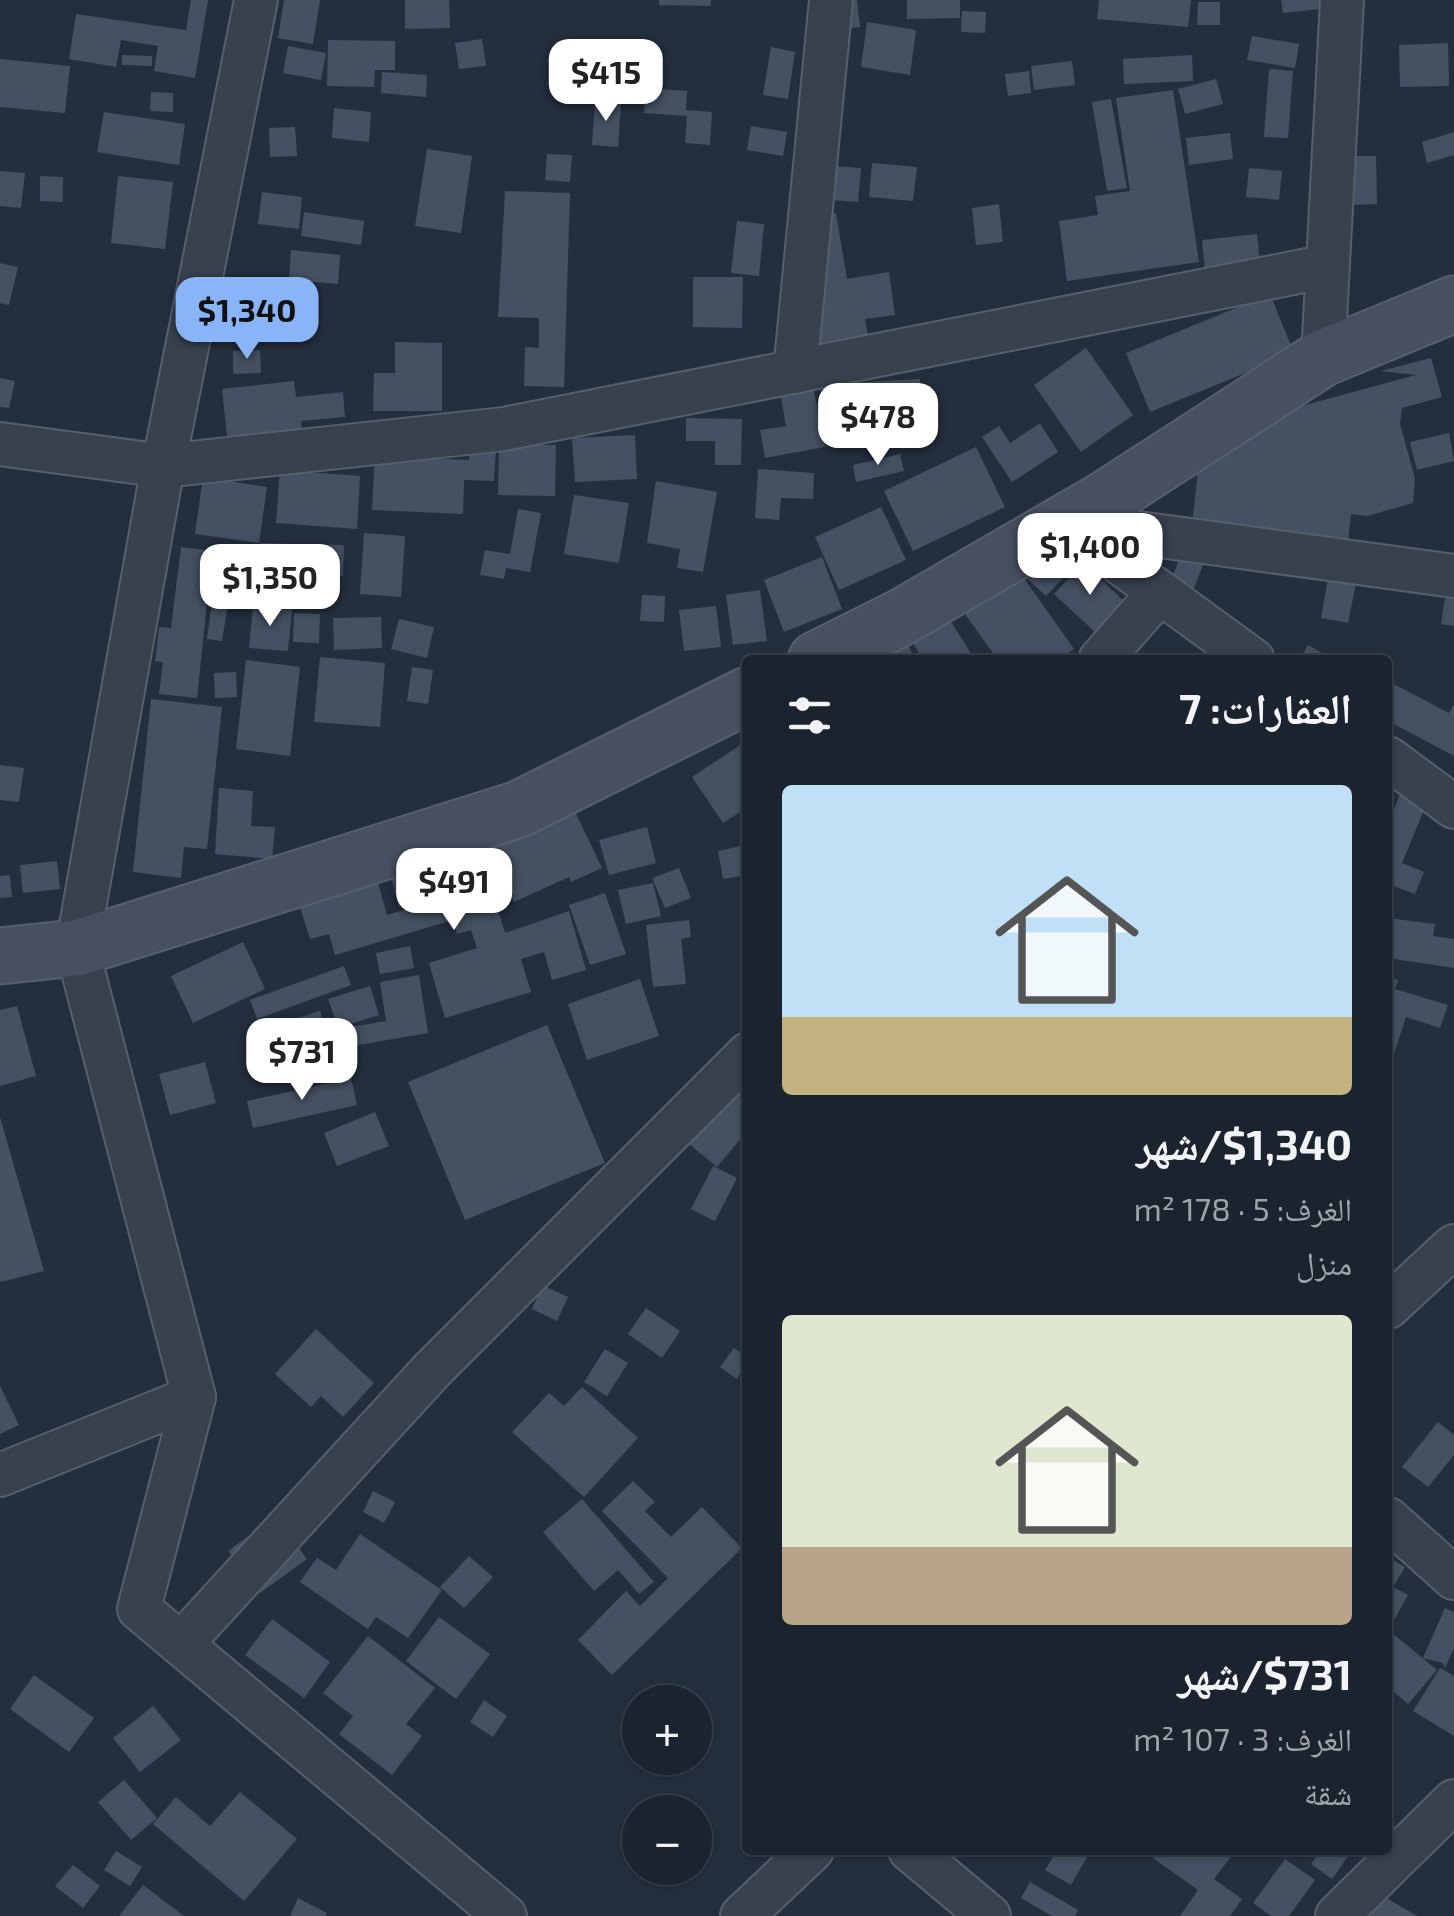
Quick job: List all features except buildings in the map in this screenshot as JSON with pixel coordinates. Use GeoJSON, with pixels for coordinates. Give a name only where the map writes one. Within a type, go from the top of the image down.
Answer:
{"type":"FeatureCollection","features":[{"type":"Feature","properties":{"kind":"street"},"geometry":{"type":"LineString","coordinates":[[256,0],[164,466],[77,948],[194,1397],[139,1609],[505,1916]]}},
{"type":"Feature","properties":{"kind":"street"},"geometry":{"type":"LineString","coordinates":[[794,372],[831,0]]}},
{"type":"Feature","properties":{"kind":"street"},"geometry":{"type":"LineString","coordinates":[[1323,358],[1342,0]]}},
{"type":"Feature","properties":{"kind":"street"},"geometry":{"type":"LineString","coordinates":[[0,444],[164,466],[504,429],[1328,266]]}},
{"type":"Feature","properties":{"kind":"street"},"geometry":{"type":"LineString","coordinates":[[826,655],[900,618],[1065,523],[1323,358],[1454,304]]}},
{"type":"Feature","properties":{"kind":"street"},"geometry":{"type":"LineString","coordinates":[[1065,523],[1454,576]]}},
{"type":"Feature","properties":{"kind":"street"},"geometry":{"type":"LineString","coordinates":[[1065,523],[1246,655]]}},
{"type":"Feature","properties":{"kind":"street"},"geometry":{"type":"LineString","coordinates":[[1104,655],[1160,592]]}},
{"type":"Feature","properties":{"kind":"street"},"geometry":{"type":"LineString","coordinates":[[0,956],[77,948],[519,809],[742,697]]}},
{"type":"Feature","properties":{"kind":"street"},"geometry":{"type":"LineString","coordinates":[[1392,761],[1454,807]]}},
{"type":"Feature","properties":{"kind":"street"},"geometry":{"type":"LineString","coordinates":[[181,1644],[432,1370],[742,1060]]}},
{"type":"Feature","properties":{"kind":"street"},"geometry":{"type":"LineString","coordinates":[[1392,1303],[1454,1246]]}},
{"type":"Feature","properties":{"kind":"street"},"geometry":{"type":"LineString","coordinates":[[0,1475],[194,1397]]}},
{"type":"Feature","properties":{"kind":"street"},"geometry":{"type":"LineString","coordinates":[[1392,1523],[1454,1578]]}},
{"type":"Feature","properties":{"kind":"street"},"geometry":{"type":"LineString","coordinates":[[1336,1916],[1454,1801]]}},
{"type":"Feature","properties":{"kind":"street"},"geometry":{"type":"LineString","coordinates":[[742,1916],[807,1855]]}},
{"type":"Feature","properties":{"kind":"street"},"geometry":{"type":"LineString","coordinates":[[916,1855],[989,1916]]}}]}
